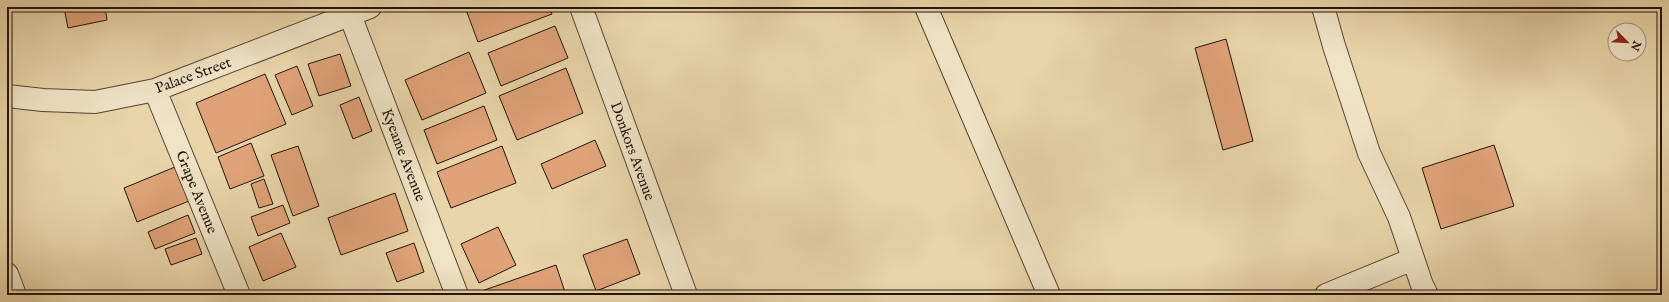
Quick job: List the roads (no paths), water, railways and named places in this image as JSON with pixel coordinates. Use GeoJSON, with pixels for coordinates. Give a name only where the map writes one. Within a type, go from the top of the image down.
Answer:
{"type":"FeatureCollection","features":[{"type":"Feature","properties":{"kind":"street","name":"Donkors Avenue"},"geometry":{"type":"LineString","coordinates":[[581,7],[686,295]]}},
{"type":"Feature","properties":{"kind":"street"},"geometry":{"type":"LineString","coordinates":[[926,7],[1049,295]]}},
{"type":"Feature","properties":{"kind":"street"},"geometry":{"type":"LineString","coordinates":[[1323,7],[1369,154],[1399,217],[1422,285],[1427,295]]}},
{"type":"Feature","properties":{"kind":"street","name":"Palace Street"},"geometry":{"type":"LineString","coordinates":[[7,96],[43,100],[95,102],[155,90],[360,11]]}},
{"type":"Feature","properties":{"kind":"street","name":"Kyeame Avenue"},"geometry":{"type":"LineString","coordinates":[[360,11],[457,295]]}},
{"type":"Feature","properties":{"kind":"street","name":"Grape Avenue"},"geometry":{"type":"LineString","coordinates":[[155,90],[239,295]]}},
{"type":"Feature","properties":{"kind":"street"},"geometry":{"type":"LineString","coordinates":[[1326,295],[1413,259]]}},
{"type":"Feature","properties":{"kind":"street"},"geometry":{"type":"LineString","coordinates":[[7,274],[15,295]]}}]}
